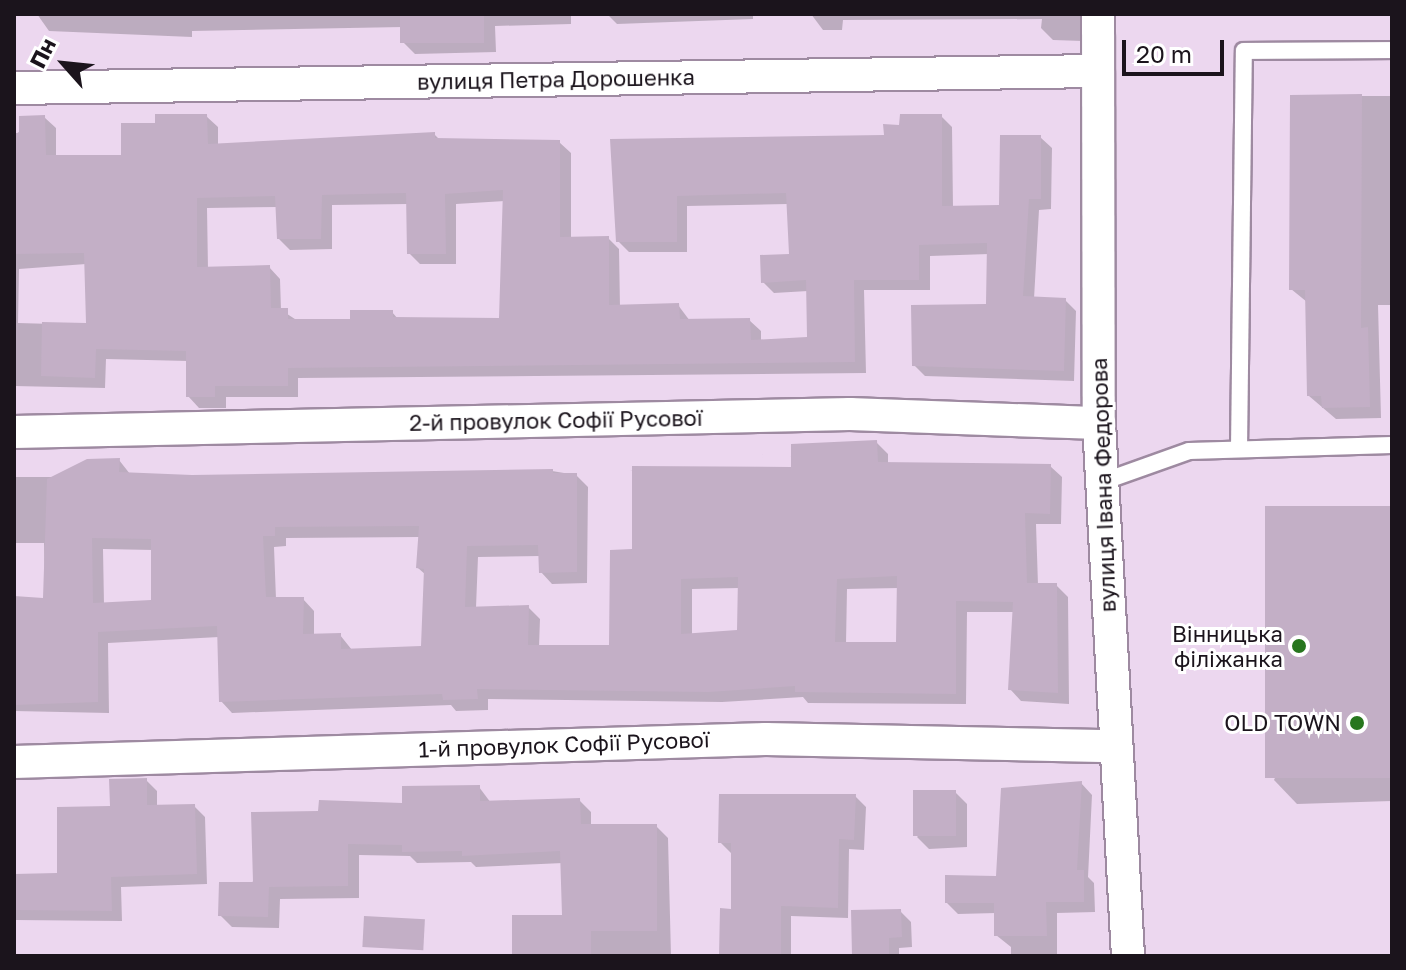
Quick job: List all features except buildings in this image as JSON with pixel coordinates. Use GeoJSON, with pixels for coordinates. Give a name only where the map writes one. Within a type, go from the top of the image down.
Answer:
{"type":"FeatureCollection","features":[{"type":"Feature","properties":{"kind":"street","name":"вулиця Івана Федорова"},"geometry":{"type":"LineString","coordinates":[[1098,14],[1099,423],[1113,746],[1128,956]]}},
{"type":"Feature","properties":{"kind":"street","name":"вулиця Петра Дорошенка"},"geometry":{"type":"LineString","coordinates":[[14,88],[1098,71]]}},
{"type":"Feature","properties":{"kind":"street","name":"2-й провулок Софії Русової"},"geometry":{"type":"LineString","coordinates":[[14,432],[850,414],[1099,423]]}},
{"type":"Feature","properties":{"kind":"street","name":"1-й провулок Софії Русової"},"geometry":{"type":"LineString","coordinates":[[14,762],[766,739],[1113,746]]}},
{"type":"Feature","properties":{"kind":"lane"},"geometry":{"type":"LineString","coordinates":[[1239,449],[1244,51],[1392,50]]}},
{"type":"Feature","properties":{"kind":"lane"},"geometry":{"type":"LineString","coordinates":[[1102,482],[1189,451],[1392,445]]}},
{"type":"Feature","properties":{"kind":"place","name":"Вінницька філіжанка"},"geometry":{"type":"Point","coordinates":[1299,646]}},
{"type":"Feature","properties":{"kind":"place","name":"OLD TOWN"},"geometry":{"type":"Point","coordinates":[1357,723]}}]}
